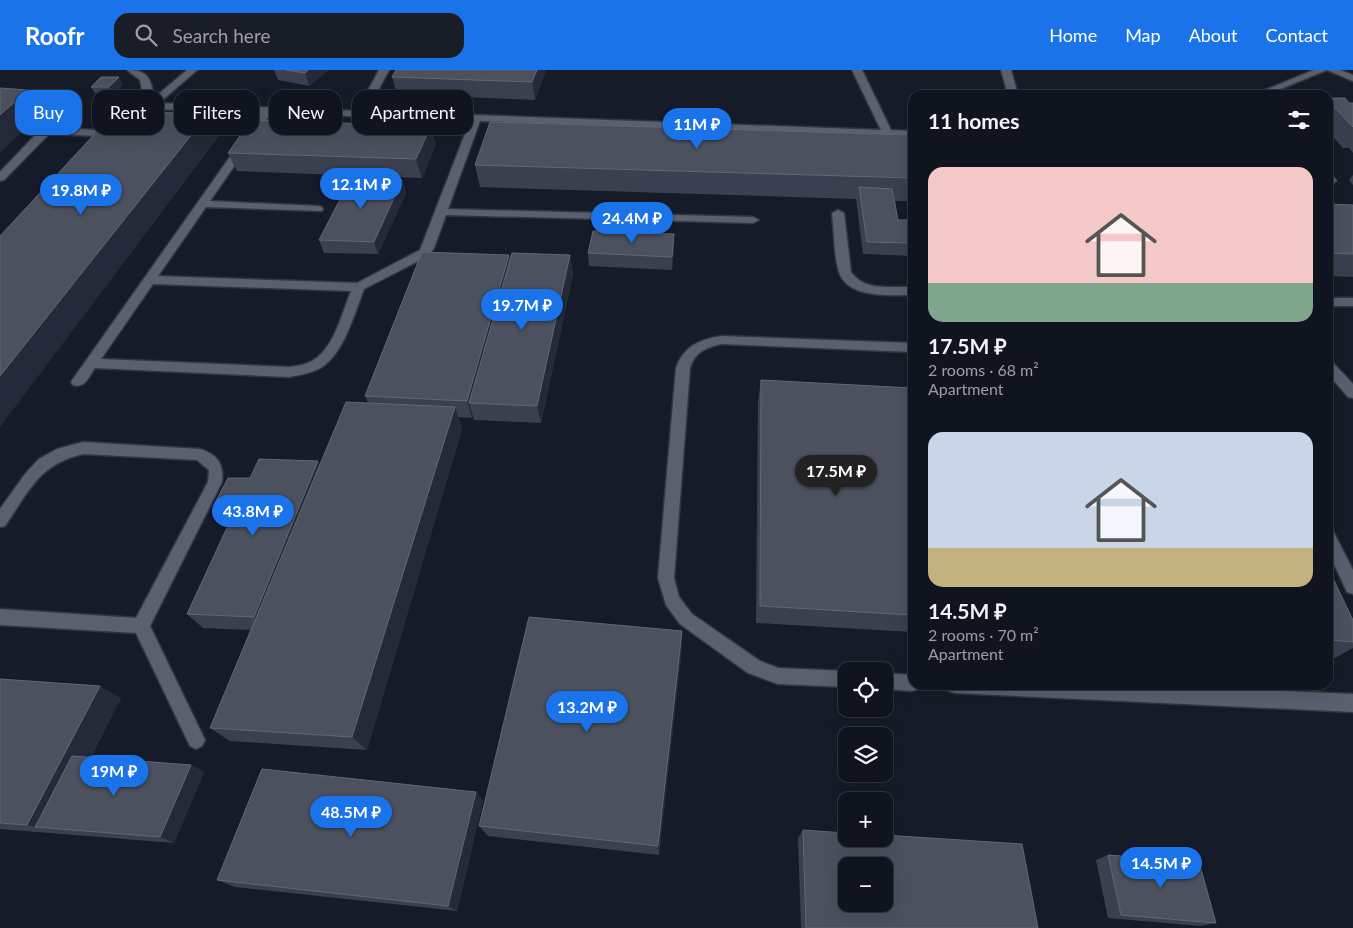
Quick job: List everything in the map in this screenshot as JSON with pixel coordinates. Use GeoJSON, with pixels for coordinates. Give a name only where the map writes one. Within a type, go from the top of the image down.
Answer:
{"type":"FeatureCollection","features":[{"type":"Feature","properties":{"kind":"street"},"geometry":{"type":"LineString","coordinates":[[132,70],[139,72],[146,79],[148,90]]}},
{"type":"Feature","properties":{"kind":"street"},"geometry":{"type":"LineString","coordinates":[[164,94],[192,70]]}},
{"type":"Feature","properties":{"kind":"street"},"geometry":{"type":"LineString","coordinates":[[373,90],[384,70]]}},
{"type":"Feature","properties":{"kind":"street"},"geometry":{"type":"LineString","coordinates":[[857,70],[887,133]]}},
{"type":"Feature","properties":{"kind":"street"},"geometry":{"type":"LineString","coordinates":[[1006,70],[1012,90]]}},
{"type":"Feature","properties":{"kind":"street"},"geometry":{"type":"LineString","coordinates":[[1273,90],[1322,70]]}},
{"type":"Feature","properties":{"kind":"street"},"geometry":{"type":"LineString","coordinates":[[1332,70],[1353,78]]}},
{"type":"Feature","properties":{"kind":"street"},"geometry":{"type":"LineString","coordinates":[[0,100],[15,100]]}},
{"type":"Feature","properties":{"kind":"street"},"geometry":{"type":"LineString","coordinates":[[164,106],[352,113]]}},
{"type":"Feature","properties":{"kind":"street"},"geometry":{"type":"LineString","coordinates":[[78,382],[268,110]]}},
{"type":"Feature","properties":{"kind":"street"},"geometry":{"type":"LineString","coordinates":[[473,118],[908,134]]}},
{"type":"Feature","properties":{"kind":"street"},"geometry":{"type":"LineString","coordinates":[[150,280],[359,287],[424,253],[431,244],[476,118]]}},
{"type":"Feature","properties":{"kind":"street"},"geometry":{"type":"LineString","coordinates":[[0,178],[43,135]]}},
{"type":"Feature","properties":{"kind":"street"},"geometry":{"type":"LineString","coordinates":[[85,147],[100,135]]}},
{"type":"Feature","properties":{"kind":"street"},"geometry":{"type":"LineString","coordinates":[[202,204],[318,209]]}},
{"type":"Feature","properties":{"kind":"street"},"geometry":{"type":"LineString","coordinates":[[442,212],[753,220]]}},
{"type":"Feature","properties":{"kind":"street"},"geometry":{"type":"LineString","coordinates":[[838,213],[845,272],[849,280],[868,289],[908,291]]}},
{"type":"Feature","properties":{"kind":"street"},"geometry":{"type":"LineString","coordinates":[[91,363],[289,372],[304,370],[320,363],[331,352],[359,287]]}},
{"type":"Feature","properties":{"kind":"street"},"geometry":{"type":"LineString","coordinates":[[1333,302],[1353,302]]}},
{"type":"Feature","properties":{"kind":"street"},"geometry":{"type":"LineString","coordinates":[[838,679],[778,676],[754,667],[686,619],[672,600],[666,578],[683,368],[687,355],[703,344],[720,340],[908,348]]}},
{"type":"Feature","properties":{"kind":"street"},"geometry":{"type":"LineString","coordinates":[[1333,371],[1353,393]]}},
{"type":"Feature","properties":{"kind":"street"},"geometry":{"type":"LineString","coordinates":[[0,521],[30,478],[44,462],[62,452],[84,448],[200,455],[210,461],[216,469],[215,482],[141,626]]}},
{"type":"Feature","properties":{"kind":"street"},"geometry":{"type":"LineString","coordinates":[[1333,546],[1353,586]]}},
{"type":"Feature","properties":{"kind":"street"},"geometry":{"type":"LineString","coordinates":[[0,616],[141,626]]}},
{"type":"Feature","properties":{"kind":"street"},"geometry":{"type":"LineString","coordinates":[[141,626],[196,740]]}},
{"type":"Feature","properties":{"kind":"street"},"geometry":{"type":"LineString","coordinates":[[893,682],[908,683]]}},
{"type":"Feature","properties":{"kind":"street"},"geometry":{"type":"LineString","coordinates":[[1087,690],[1353,703]]}},
{"type":"Feature","properties":{"kind":"building"},"geometry":{"type":"Polygon","coordinates":[[[286,70],[308,70],[305,73],[286,70]]]}},
{"type":"Feature","properties":{"kind":"building"},"geometry":{"type":"Polygon","coordinates":[[[396,70],[537,70],[532,82],[392,77],[396,70]]]}},
{"type":"Feature","properties":{"kind":"building"},"geometry":{"type":"Polygon","coordinates":[[[101,77],[119,77],[109,87],[91,87],[101,77]]]}},
{"type":"Feature","properties":{"kind":"building"},"geometry":{"type":"Polygon","coordinates":[[[0,88],[28,90],[15,90],[15,102],[0,115],[0,88]]]}},
{"type":"Feature","properties":{"kind":"building"},"geometry":{"type":"Polygon","coordinates":[[[1333,98],[1345,98],[1349,103],[1353,103],[1353,127],[1333,105],[1333,98]]]}},
{"type":"Feature","properties":{"kind":"building"},"geometry":{"type":"Polygon","coordinates":[[[164,113],[174,113],[174,135],[191,135],[0,376],[0,236],[94,135],[164,135],[164,113]]]}},
{"type":"Feature","properties":{"kind":"building"},"geometry":{"type":"Polygon","coordinates":[[[259,120],[269,121],[269,135],[342,135],[342,123],[352,123],[352,135],[427,135],[416,159],[228,153],[241,135],[259,135],[259,120]]]}},
{"type":"Feature","properties":{"kind":"building"},"geometry":{"type":"Polygon","coordinates":[[[490,122],[908,135],[908,178],[475,165],[490,122]]]}},
{"type":"Feature","properties":{"kind":"building"},"geometry":{"type":"Polygon","coordinates":[[[351,178],[402,180],[374,242],[319,240],[351,178]]]}},
{"type":"Feature","properties":{"kind":"building"},"geometry":{"type":"Polygon","coordinates":[[[859,187],[892,189],[898,220],[908,220],[908,243],[867,242],[859,187]]]}},
{"type":"Feature","properties":{"kind":"building"},"geometry":{"type":"Polygon","coordinates":[[[1333,204],[1353,205],[1353,254],[1333,253],[1333,204]]]}},
{"type":"Feature","properties":{"kind":"building"},"geometry":{"type":"Polygon","coordinates":[[[593,231],[674,234],[672,257],[588,253],[593,231]]]}},
{"type":"Feature","properties":{"kind":"building"},"geometry":{"type":"Polygon","coordinates":[[[422,252],[509,255],[467,401],[365,396],[422,252]]]}},
{"type":"Feature","properties":{"kind":"building"},"geometry":{"type":"Polygon","coordinates":[[[512,253],[570,255],[537,406],[469,403],[512,253]]]}},
{"type":"Feature","properties":{"kind":"building"},"geometry":{"type":"Polygon","coordinates":[[[761,380],[908,388],[908,615],[760,606],[761,380]]]}},
{"type":"Feature","properties":{"kind":"building"},"geometry":{"type":"Polygon","coordinates":[[[346,402],[455,407],[352,737],[210,728],[346,402]]]}},
{"type":"Feature","properties":{"kind":"building"},"geometry":{"type":"Polygon","coordinates":[[[259,459],[318,461],[254,617],[187,614],[238,504],[215,503],[228,478],[250,478],[259,459]]]}},
{"type":"Feature","properties":{"kind":"building"},"geometry":{"type":"Polygon","coordinates":[[[1333,578],[1353,620],[1353,642],[1333,640],[1333,578]]]}},
{"type":"Feature","properties":{"kind":"building"},"geometry":{"type":"Polygon","coordinates":[[[529,617],[682,631],[658,846],[479,826],[529,617]]]}},
{"type":"Feature","properties":{"kind":"building"},"geometry":{"type":"Polygon","coordinates":[[[0,679],[100,686],[27,825],[0,823],[0,679]]]}},
{"type":"Feature","properties":{"kind":"building"},"geometry":{"type":"Polygon","coordinates":[[[72,756],[191,765],[160,837],[35,827],[72,756]]]}},
{"type":"Feature","properties":{"kind":"building"},"geometry":{"type":"Polygon","coordinates":[[[262,769],[476,792],[448,906],[217,880],[262,769]]]}},
{"type":"Feature","properties":{"kind":"building"},"geometry":{"type":"Polygon","coordinates":[[[803,830],[838,832],[838,847],[893,847],[893,836],[1022,844],[1038,928],[806,928],[803,830]]]}},
{"type":"Feature","properties":{"kind":"building"},"geometry":{"type":"Polygon","coordinates":[[[1108,855],[1199,862],[1216,923],[1121,915],[1108,855]]]}}]}
